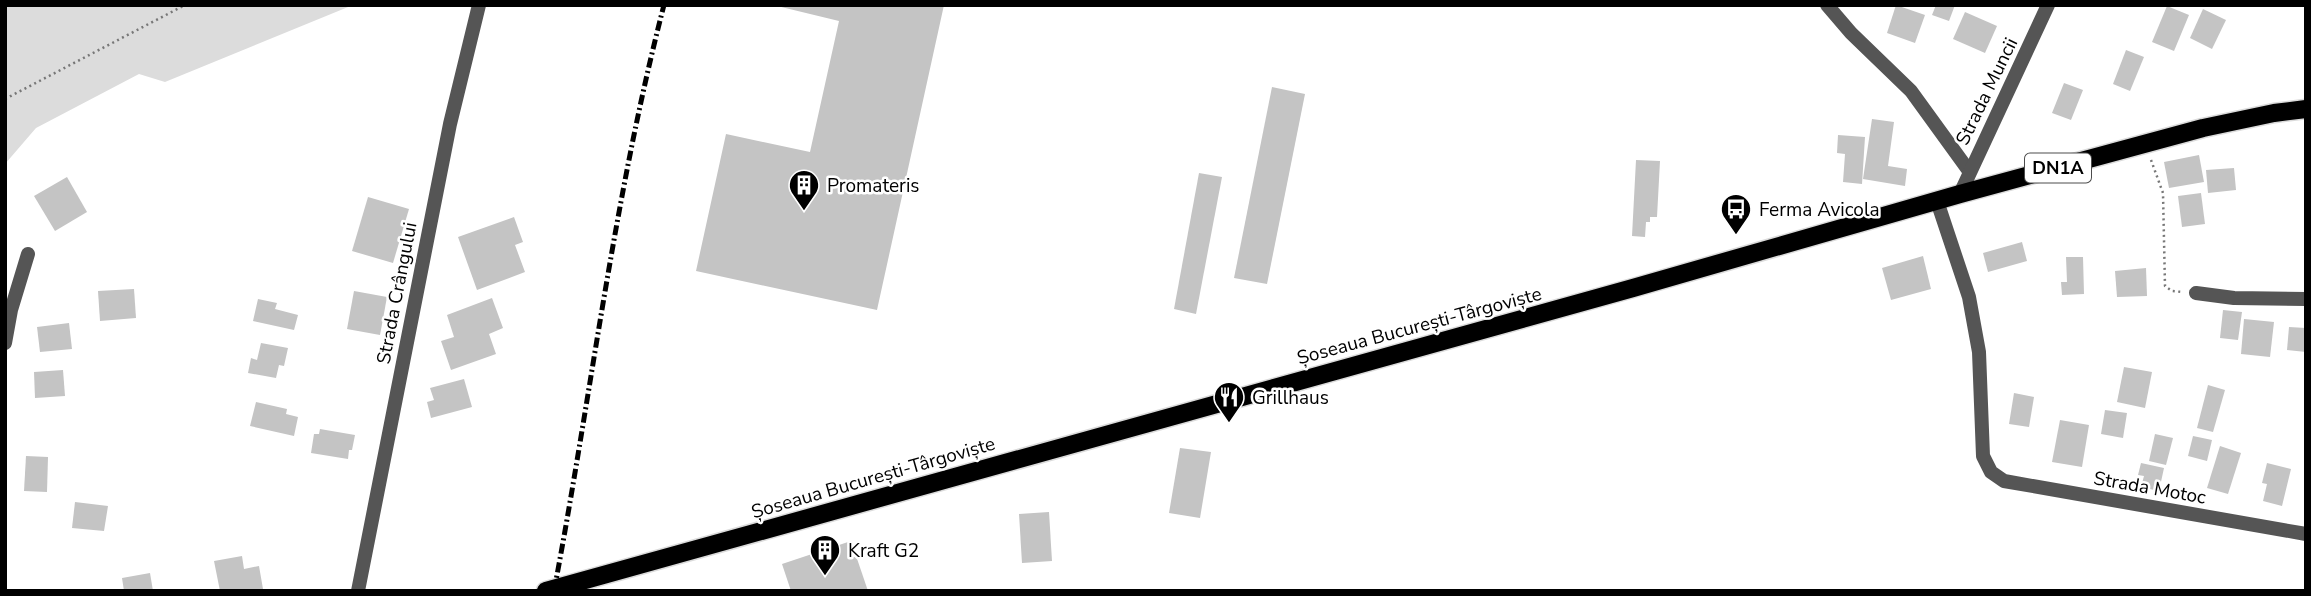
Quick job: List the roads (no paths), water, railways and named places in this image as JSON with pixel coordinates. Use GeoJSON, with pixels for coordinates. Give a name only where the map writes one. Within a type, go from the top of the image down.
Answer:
{"type":"FeatureCollection","features":[{"type":"Feature","properties":{"kind":"main road","name":"Șoseaua București-Târgoviște"},"geometry":{"type":"LineString","coordinates":[[546,591],[1960,194],[2227,123],[2306,108]]}},
{"type":"Feature","properties":{"kind":"street","name":"Strada Crângului"},"geometry":{"type":"LineString","coordinates":[[358,591],[450,124],[479,5]]}},
{"type":"Feature","properties":{"kind":"street"},"geometry":{"type":"LineString","coordinates":[[1827,5],[1851,33],[1911,91],[1969,171]]}},
{"type":"Feature","properties":{"kind":"street","name":"Strada Muncii"},"geometry":{"type":"LineString","coordinates":[[1960,194],[2048,5]]}},
{"type":"Feature","properties":{"kind":"street","name":"Strada Motoc"},"geometry":{"type":"LineString","coordinates":[[1937,201],[1969,298],[1979,352],[1983,456],[1991,472],[2004,481],[2306,534]]}},
{"type":"Feature","properties":{"kind":"street"},"geometry":{"type":"LineString","coordinates":[[5,343],[11,310],[28,254]]}},
{"type":"Feature","properties":{"kind":"street"},"geometry":{"type":"LineString","coordinates":[[2196,293],[2234,298],[2306,299]]}},
{"type":"Feature","properties":{"kind":"railway"},"geometry":{"type":"LineString","coordinates":[[554,591],[617,223],[646,77],[664,5]]}},
{"type":"Feature","properties":{"kind":"place","name":"Promateris"},"geometry":{"type":"Point","coordinates":[804,212]}},
{"type":"Feature","properties":{"kind":"place","name":"Ferma Avicola"},"geometry":{"type":"Point","coordinates":[1736,236]}},
{"type":"Feature","properties":{"kind":"place","name":"Grillhaus"},"geometry":{"type":"Point","coordinates":[1229,424]}},
{"type":"Feature","properties":{"kind":"place","name":"Kraft G2"},"geometry":{"type":"Point","coordinates":[825,577]}}]}
